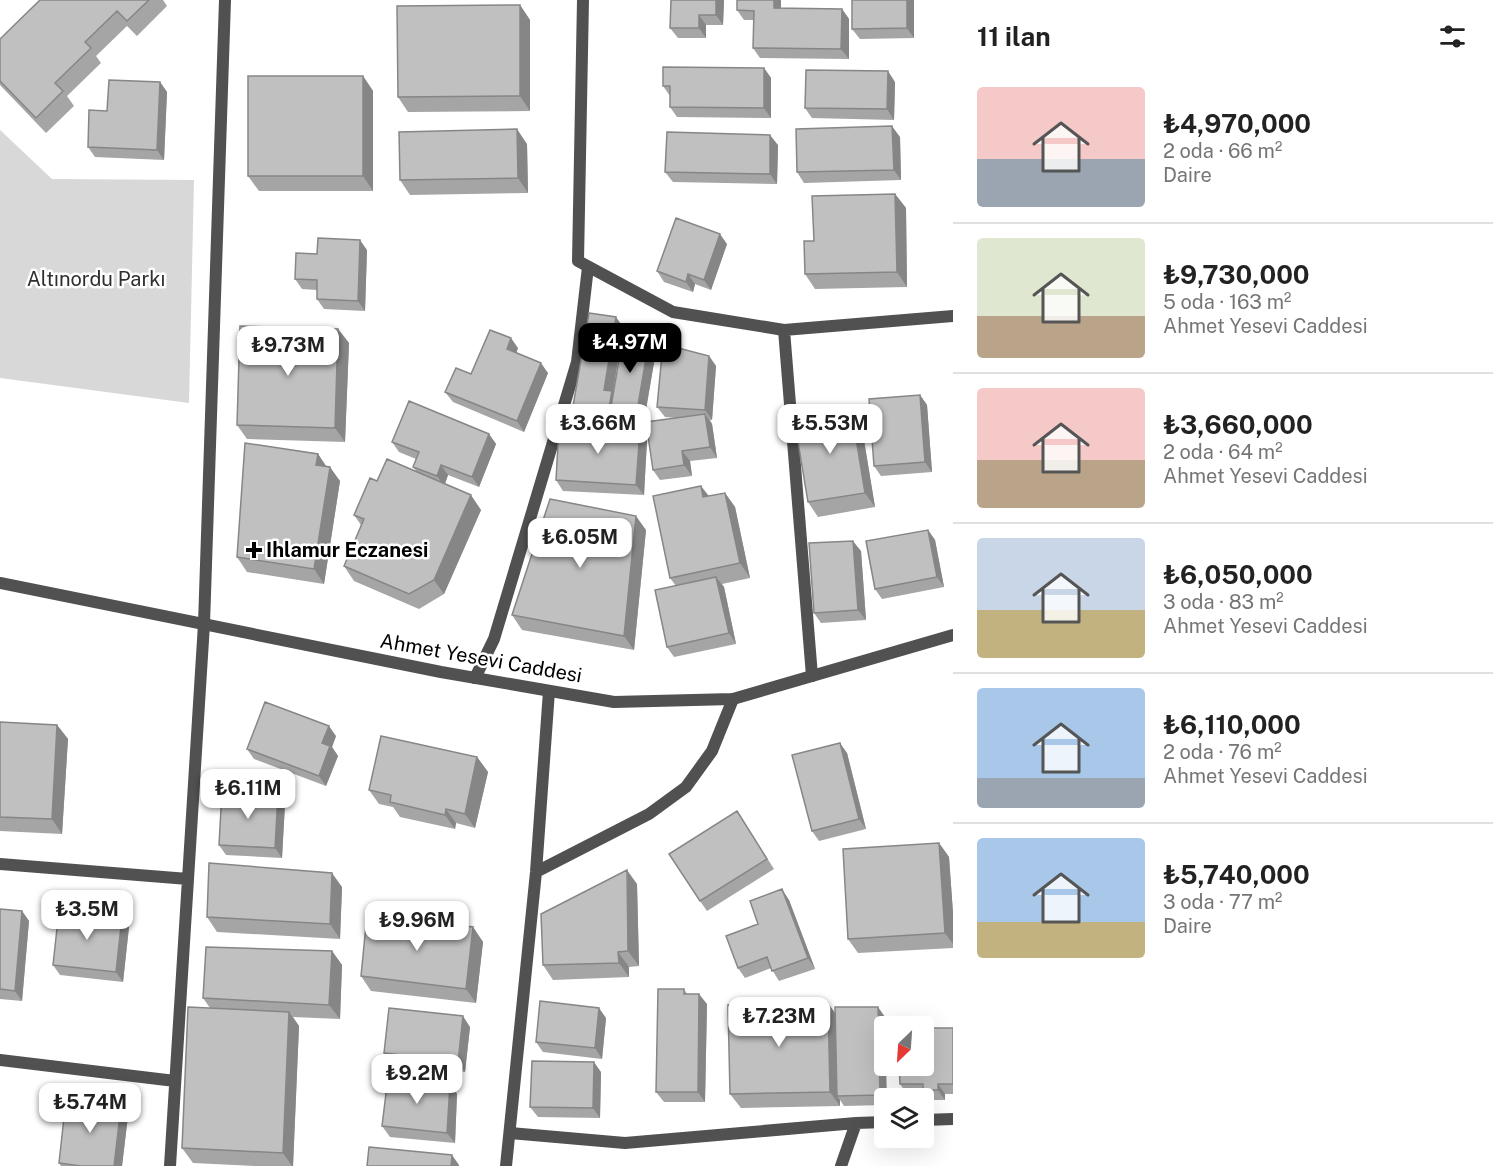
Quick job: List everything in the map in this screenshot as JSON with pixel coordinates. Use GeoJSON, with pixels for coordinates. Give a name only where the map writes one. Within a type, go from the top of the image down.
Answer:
{"type":"FeatureCollection","features":[{"type":"Feature","properties":{"kind":"street"},"geometry":{"type":"LineString","coordinates":[[170,1166],[204,624],[225,0]]}},
{"type":"Feature","properties":{"kind":"street"},"geometry":{"type":"LineString","coordinates":[[583,0],[578,261],[673,312],[784,330],[953,316]]}},
{"type":"Feature","properties":{"kind":"street"},"geometry":{"type":"LineString","coordinates":[[476,678],[494,639],[577,362],[588,267]]}},
{"type":"Feature","properties":{"kind":"street"},"geometry":{"type":"LineString","coordinates":[[784,330],[812,676]]}},
{"type":"Feature","properties":{"kind":"street","name":"Ahmet Yesevi Caddesi"},"geometry":{"type":"LineString","coordinates":[[0,583],[476,678],[614,702],[733,699],[953,635]]}},
{"type":"Feature","properties":{"kind":"street"},"geometry":{"type":"LineString","coordinates":[[506,1166],[536,872],[549,691]]}},
{"type":"Feature","properties":{"kind":"street"},"geometry":{"type":"LineString","coordinates":[[536,872],[650,814],[686,787],[712,751],[733,699]]}},
{"type":"Feature","properties":{"kind":"street"},"geometry":{"type":"LineString","coordinates":[[0,864],[188,879]]}},
{"type":"Feature","properties":{"kind":"street"},"geometry":{"type":"LineString","coordinates":[[0,1060],[176,1081]]}},
{"type":"Feature","properties":{"kind":"street"},"geometry":{"type":"LineString","coordinates":[[934,1120],[953,1119]]}},
{"type":"Feature","properties":{"kind":"street"},"geometry":{"type":"LineString","coordinates":[[510,1133],[625,1143],[874,1122]]}},
{"type":"Feature","properties":{"kind":"street"},"geometry":{"type":"LineString","coordinates":[[841,1166],[856,1123]]}},
{"type":"Feature","properties":{"kind":"green space","name":"Altınordu Parkı"},"geometry":{"type":"Polygon","coordinates":[[[0,130],[52,179],[194,180],[189,403],[0,378],[0,130]]]}},
{"type":"Feature","properties":{"kind":"building"},"geometry":{"type":"Polygon","coordinates":[[[40,0],[149,0],[127,21],[117,11],[85,42],[91,48],[55,83],[63,91],[36,118],[0,81],[0,39],[40,0]]]}},
{"type":"Feature","properties":{"kind":"building"},"geometry":{"type":"Polygon","coordinates":[[[671,0],[716,0],[716,15],[699,15],[699,28],[670,28],[671,0]]]}},
{"type":"Feature","properties":{"kind":"building"},"geometry":{"type":"Polygon","coordinates":[[[737,0],[774,0],[774,8],[842,9],[841,49],[753,48],[754,11],[737,10],[737,0]]]}},
{"type":"Feature","properties":{"kind":"building"},"geometry":{"type":"Polygon","coordinates":[[[852,0],[907,0],[907,28],[852,29],[852,0]]]}},
{"type":"Feature","properties":{"kind":"building"},"geometry":{"type":"Polygon","coordinates":[[[520,5],[520,96],[398,97],[397,6],[520,5]]]}},
{"type":"Feature","properties":{"kind":"building"},"geometry":{"type":"Polygon","coordinates":[[[663,67],[764,68],[764,108],[670,107],[670,86],[663,86],[663,67]]]}},
{"type":"Feature","properties":{"kind":"building"},"geometry":{"type":"Polygon","coordinates":[[[806,70],[888,71],[887,109],[805,108],[806,70]]]}},
{"type":"Feature","properties":{"kind":"building"},"geometry":{"type":"Polygon","coordinates":[[[248,76],[363,76],[363,176],[248,176],[248,76]]]}},
{"type":"Feature","properties":{"kind":"building"},"geometry":{"type":"Polygon","coordinates":[[[109,80],[160,82],[157,150],[88,147],[89,110],[107,111],[109,80]]]}},
{"type":"Feature","properties":{"kind":"building"},"geometry":{"type":"Polygon","coordinates":[[[892,126],[894,170],[797,172],[796,129],[892,126]]]}},
{"type":"Feature","properties":{"kind":"building"},"geometry":{"type":"Polygon","coordinates":[[[517,129],[518,178],[400,180],[399,132],[517,129]]]}},
{"type":"Feature","properties":{"kind":"building"},"geometry":{"type":"Polygon","coordinates":[[[667,132],[770,135],[770,174],[665,172],[667,132]]]}},
{"type":"Feature","properties":{"kind":"building"},"geometry":{"type":"Polygon","coordinates":[[[895,194],[897,272],[805,274],[804,241],[814,241],[812,196],[895,194]]]}},
{"type":"Feature","properties":{"kind":"building"},"geometry":{"type":"Polygon","coordinates":[[[676,218],[720,234],[704,280],[688,274],[686,282],[657,271],[676,218]]]}},
{"type":"Feature","properties":{"kind":"building"},"geometry":{"type":"Polygon","coordinates":[[[318,238],[360,240],[358,301],[317,299],[317,280],[295,279],[296,253],[317,254],[318,238]]]}},
{"type":"Feature","properties":{"kind":"building"},"geometry":{"type":"Polygon","coordinates":[[[589,313],[616,317],[604,390],[612,391],[607,419],[572,412],[589,313]]]}},
{"type":"Feature","properties":{"kind":"building"},"geometry":{"type":"Polygon","coordinates":[[[625,324],[651,329],[635,423],[609,419],[625,324]]]}},
{"type":"Feature","properties":{"kind":"building"},"geometry":{"type":"Polygon","coordinates":[[[240,326],[338,329],[335,428],[237,425],[240,326]]]}},
{"type":"Feature","properties":{"kind":"building"},"geometry":{"type":"Polygon","coordinates":[[[490,330],[511,338],[507,349],[541,363],[517,421],[445,392],[456,368],[471,374],[490,330]]]}},
{"type":"Feature","properties":{"kind":"building"},"geometry":{"type":"Polygon","coordinates":[[[663,344],[709,356],[705,410],[657,407],[663,344]]]}},
{"type":"Feature","properties":{"kind":"building"},"geometry":{"type":"Polygon","coordinates":[[[920,395],[925,462],[874,466],[869,399],[920,395]]]}},
{"type":"Feature","properties":{"kind":"building"},"geometry":{"type":"Polygon","coordinates":[[[409,401],[489,434],[472,477],[441,465],[437,476],[413,467],[419,452],[392,442],[409,401]]]}},
{"type":"Feature","properties":{"kind":"building"},"geometry":{"type":"Polygon","coordinates":[[[851,408],[865,493],[808,502],[794,418],[851,408]]]}},
{"type":"Feature","properties":{"kind":"building"},"geometry":{"type":"Polygon","coordinates":[[[705,414],[710,447],[682,451],[684,465],[653,470],[646,422],[705,414]]]}},
{"type":"Feature","properties":{"kind":"building"},"geometry":{"type":"Polygon","coordinates":[[[559,426],[640,430],[636,485],[556,480],[559,426]]]}},
{"type":"Feature","properties":{"kind":"building"},"geometry":{"type":"Polygon","coordinates":[[[245,443],[318,454],[316,465],[330,467],[314,569],[237,557],[245,443]]]}},
{"type":"Feature","properties":{"kind":"building"},"geometry":{"type":"Polygon","coordinates":[[[387,459],[471,495],[434,580],[409,594],[344,566],[364,519],[354,515],[370,478],[377,481],[387,459]]]}},
{"type":"Feature","properties":{"kind":"building"},"geometry":{"type":"Polygon","coordinates":[[[701,486],[703,497],[725,493],[740,563],[670,578],[653,496],[701,486]]]}},
{"type":"Feature","properties":{"kind":"building"},"geometry":{"type":"Polygon","coordinates":[[[550,499],[636,516],[624,636],[512,615],[550,499]]]}},
{"type":"Feature","properties":{"kind":"building"},"geometry":{"type":"Polygon","coordinates":[[[928,530],[937,577],[875,589],[866,541],[928,530]]]}},
{"type":"Feature","properties":{"kind":"building"},"geometry":{"type":"Polygon","coordinates":[[[853,541],[858,610],[814,613],[809,543],[853,541]]]}},
{"type":"Feature","properties":{"kind":"building"},"geometry":{"type":"Polygon","coordinates":[[[716,577],[729,633],[667,647],[655,590],[716,577]]]}},
{"type":"Feature","properties":{"kind":"building"},"geometry":{"type":"Polygon","coordinates":[[[265,702],[329,726],[322,743],[330,746],[319,776],[247,749],[265,702]]]}},
{"type":"Feature","properties":{"kind":"building"},"geometry":{"type":"Polygon","coordinates":[[[0,722],[57,725],[52,819],[0,817],[0,722]]]}},
{"type":"Feature","properties":{"kind":"building"},"geometry":{"type":"Polygon","coordinates":[[[381,736],[477,757],[465,814],[446,809],[445,815],[390,802],[391,795],[369,790],[381,736]]]}},
{"type":"Feature","properties":{"kind":"building"},"geometry":{"type":"Polygon","coordinates":[[[840,743],[859,819],[812,831],[792,755],[840,743]]]}},
{"type":"Feature","properties":{"kind":"building"},"geometry":{"type":"Polygon","coordinates":[[[222,791],[278,794],[275,848],[219,845],[222,791]]]}},
{"type":"Feature","properties":{"kind":"building"},"geometry":{"type":"Polygon","coordinates":[[[737,811],[767,859],[700,901],[669,854],[737,811]]]}},
{"type":"Feature","properties":{"kind":"building"},"geometry":{"type":"Polygon","coordinates":[[[939,843],[945,933],[848,939],[843,849],[939,843]]]}},
{"type":"Feature","properties":{"kind":"building"},"geometry":{"type":"Polygon","coordinates":[[[209,863],[332,873],[330,924],[207,917],[209,863]]]}},
{"type":"Feature","properties":{"kind":"building"},"geometry":{"type":"Polygon","coordinates":[[[627,870],[628,951],[618,952],[619,963],[543,965],[541,914],[627,870]]]}},
{"type":"Feature","properties":{"kind":"building"},"geometry":{"type":"Polygon","coordinates":[[[782,889],[808,958],[772,971],[767,957],[738,968],[726,936],[758,924],[750,901],[782,889]]]}},
{"type":"Feature","properties":{"kind":"building"},"geometry":{"type":"Polygon","coordinates":[[[0,909],[22,911],[15,991],[0,989],[0,909]]]}},
{"type":"Feature","properties":{"kind":"building"},"geometry":{"type":"Polygon","coordinates":[[[59,910],[122,917],[116,972],[53,965],[59,910]]]}},
{"type":"Feature","properties":{"kind":"building"},"geometry":{"type":"Polygon","coordinates":[[[367,915],[473,927],[466,989],[361,976],[367,915]]]}},
{"type":"Feature","properties":{"kind":"building"},"geometry":{"type":"Polygon","coordinates":[[[206,947],[332,951],[329,1005],[203,998],[206,947]]]}},
{"type":"Feature","properties":{"kind":"building"},"geometry":{"type":"Polygon","coordinates":[[[658,989],[684,989],[684,994],[699,994],[698,1092],[656,1092],[658,989]]]}},
{"type":"Feature","properties":{"kind":"building"},"geometry":{"type":"Polygon","coordinates":[[[540,1001],[599,1008],[595,1048],[536,1042],[540,1001]]]}},
{"type":"Feature","properties":{"kind":"building"},"geometry":{"type":"Polygon","coordinates":[[[828,1003],[830,1092],[730,1094],[728,1005],[828,1003]]]}},
{"type":"Feature","properties":{"kind":"building"},"geometry":{"type":"Polygon","coordinates":[[[188,1007],[289,1012],[283,1153],[182,1148],[188,1007]]]}},
{"type":"Feature","properties":{"kind":"building"},"geometry":{"type":"Polygon","coordinates":[[[835,1007],[878,1007],[878,1016],[874,1016],[874,1076],[880,1076],[880,1088],[874,1088],[874,1095],[837,1096],[835,1007]]]}},
{"type":"Feature","properties":{"kind":"building"},"geometry":{"type":"Polygon","coordinates":[[[389,1008],[463,1016],[458,1062],[439,1060],[438,1069],[407,1065],[408,1056],[384,1053],[389,1008]]]}},
{"type":"Feature","properties":{"kind":"building"},"geometry":{"type":"Polygon","coordinates":[[[934,1028],[953,1028],[953,1084],[938,1084],[938,1090],[934,1090],[934,1088],[923,1088],[923,1084],[900,1084],[900,1076],[934,1076],[934,1028]]]}},
{"type":"Feature","properties":{"kind":"building"},"geometry":{"type":"Polygon","coordinates":[[[532,1061],[594,1062],[593,1108],[530,1107],[532,1061]]]}},
{"type":"Feature","properties":{"kind":"building"},"geometry":{"type":"Polygon","coordinates":[[[388,1077],[450,1084],[447,1133],[382,1126],[388,1077]]]}},
{"type":"Feature","properties":{"kind":"building"},"geometry":{"type":"Polygon","coordinates":[[[66,1099],[121,1106],[114,1166],[59,1163],[66,1099]]]}},
{"type":"Feature","properties":{"kind":"building"},"geometry":{"type":"Polygon","coordinates":[[[369,1147],[452,1155],[451,1166],[367,1166],[369,1147]]]}},
{"type":"Feature","properties":{"kind":"place","name":"Ihlamur Eczanesi"},"geometry":{"type":"Point","coordinates":[254,550]}}]}
